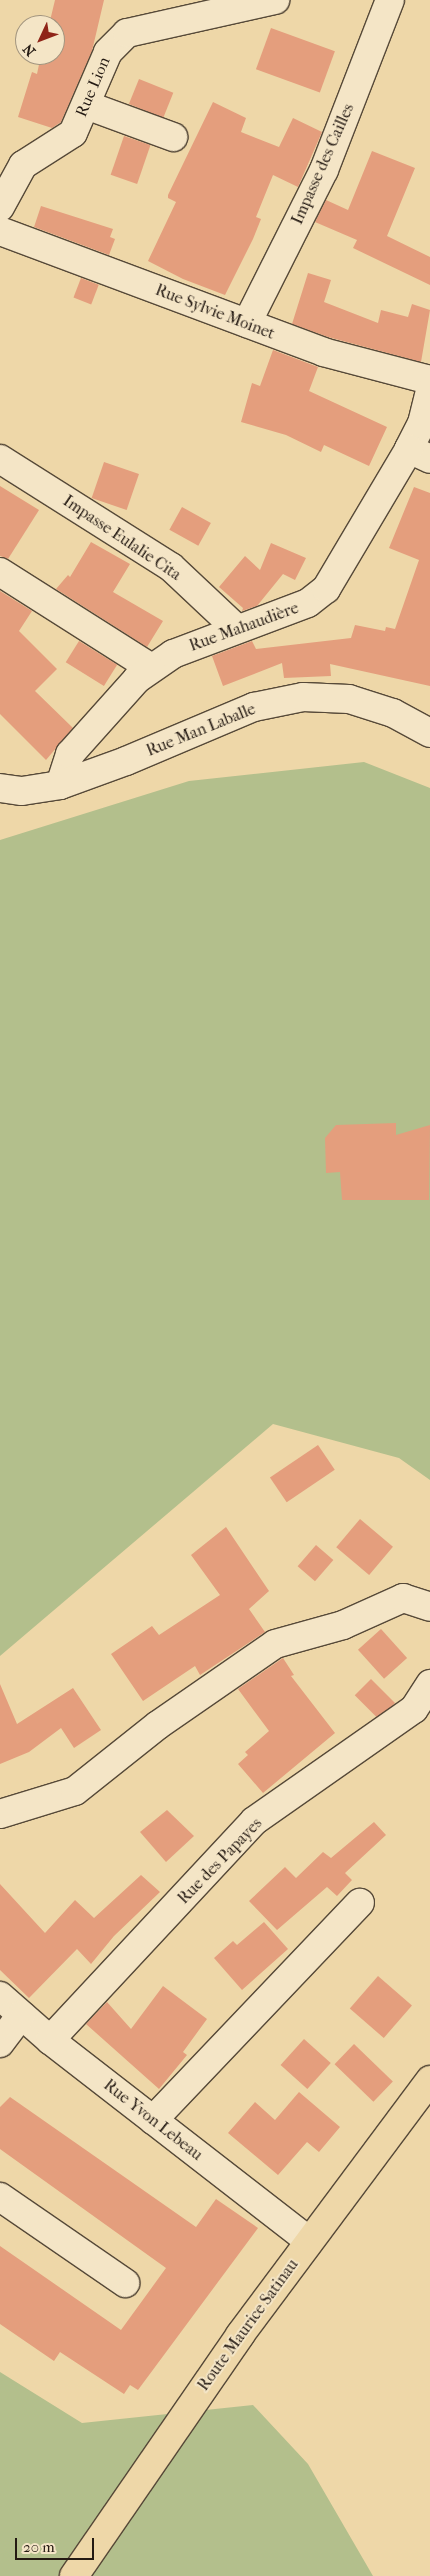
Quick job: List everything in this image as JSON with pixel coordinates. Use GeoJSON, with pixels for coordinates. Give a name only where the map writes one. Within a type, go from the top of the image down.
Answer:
{"type":"FeatureCollection","features":[{"type":"Feature","properties":{"kind":"main road","name":"Route Maurice Satinau"},"geometry":{"type":"LineString","coordinates":[[74,2576],[240,2335],[430,2080]]}},
{"type":"Feature","properties":{"kind":"street","name":"Rue Lion"},"geometry":{"type":"LineString","coordinates":[[0,207],[23,164],[73,133],[108,52],[127,33],[275,0]]}},
{"type":"Feature","properties":{"kind":"street","name":"Impasse des Cailles"},"geometry":{"type":"LineString","coordinates":[[247,323],[324,170],[390,0]]}},
{"type":"Feature","properties":{"kind":"street"},"geometry":{"type":"LineString","coordinates":[[86,105],[174,137]]}},
{"type":"Feature","properties":{"kind":"street","name":"Rue Sylvie Moinet"},"geometry":{"type":"LineString","coordinates":[[0,231],[323,352],[429,381],[422,423],[420,454]]}},
{"type":"Feature","properties":{"kind":"street","name":"Rue Mahaudière"},"geometry":{"type":"LineString","coordinates":[[60,785],[70,754],[123,692],[151,668],[173,654],[236,628],[308,604],[326,589],[420,454]]}},
{"type":"Feature","properties":{"kind":"street","name":"Impasse Eulalie Cita"},"geometry":{"type":"LineString","coordinates":[[0,459],[171,567],[236,628]]}},
{"type":"Feature","properties":{"kind":"street"},"geometry":{"type":"LineString","coordinates":[[0,572],[151,668]]}},
{"type":"Feature","properties":{"kind":"street","name":"Rue Man Laballe"},"geometry":{"type":"LineString","coordinates":[[0,788],[22,791],[60,785],[126,761],[254,707],[303,698],[349,699],[393,713],[430,733]]}},
{"type":"Feature","properties":{"kind":"street"},"geometry":{"type":"LineString","coordinates":[[0,1814],[75,1791],[158,1725],[275,1644],[343,1625],[403,1598],[430,1607]]}},
{"type":"Feature","properties":{"kind":"street","name":"Rue des Papayes"},"geometry":{"type":"LineString","coordinates":[[50,2040],[254,1822],[414,1709],[430,1684]]}},
{"type":"Feature","properties":{"kind":"street"},"geometry":{"type":"LineString","coordinates":[[154,2120],[360,1903]]}},
{"type":"Feature","properties":{"kind":"street","name":"Rue Yvon Lebeau"},"geometry":{"type":"LineString","coordinates":[[0,1996],[50,2040],[309,2241]]}},
{"type":"Feature","properties":{"kind":"street"},"geometry":{"type":"LineString","coordinates":[[0,2043],[21,2015]]}},
{"type":"Feature","properties":{"kind":"street"},"geometry":{"type":"LineString","coordinates":[[0,2198],[125,2283]]}},
{"type":"Feature","properties":{"kind":"green space"},"geometry":{"type":"Polygon","coordinates":[[[364,762],[430,788],[430,1480],[399,1458],[273,1424],[0,1656],[0,840],[189,781],[364,762]]]}},
{"type":"Feature","properties":{"kind":"green space"},"geometry":{"type":"Polygon","coordinates":[[[0,2372],[82,2423],[253,2405],[308,2464],[373,2576],[0,2576],[0,2372]]]}},
{"type":"Feature","properties":{"kind":"building"},"geometry":{"type":"Polygon","coordinates":[[[55,0],[104,0],[92,51],[61,122],[52,128],[18,117],[32,72],[37,74],[39,65],[65,65],[65,15],[51,15],[55,0]]]}},
{"type":"Feature","properties":{"kind":"building"},"geometry":{"type":"Polygon","coordinates":[[[271,28],[335,51],[320,93],[256,69],[271,28]]]}},
{"type":"Feature","properties":{"kind":"building"},"geometry":{"type":"Polygon","coordinates":[[[139,79],[173,93],[163,118],[129,104],[139,79]]]}},
{"type":"Feature","properties":{"kind":"building"},"geometry":{"type":"Polygon","coordinates":[[[213,102],[246,118],[241,132],[279,147],[293,118],[322,132],[298,187],[273,175],[256,217],[261,219],[253,239],[225,295],[183,279],[148,261],[176,202],[168,198],[168,195],[213,102]]]}},
{"type":"Feature","properties":{"kind":"building"},"geometry":{"type":"Polygon","coordinates":[[[124,136],[150,145],[137,184],[111,175],[124,136]]]}},
{"type":"Feature","properties":{"kind":"building"},"geometry":{"type":"Polygon","coordinates":[[[372,151],[415,168],[387,236],[430,257],[430,285],[353,248],[357,240],[315,222],[326,200],[348,210],[372,151]]]}},
{"type":"Feature","properties":{"kind":"building"},"geometry":{"type":"Polygon","coordinates":[[[41,206],[113,229],[110,237],[115,239],[109,255],[34,227],[41,206]]]}},
{"type":"Feature","properties":{"kind":"building"},"geometry":{"type":"Polygon","coordinates":[[[308,273],[331,280],[324,302],[378,323],[381,310],[408,317],[412,304],[430,310],[421,362],[328,337],[292,324],[308,273]]]}},
{"type":"Feature","properties":{"kind":"building"},"geometry":{"type":"Polygon","coordinates":[[[81,278],[99,285],[91,304],[73,298],[81,278]]]}},
{"type":"Feature","properties":{"kind":"building"},"geometry":{"type":"Polygon","coordinates":[[[273,350],[318,367],[309,391],[387,427],[369,466],[324,445],[321,452],[286,435],[241,422],[252,383],[260,386],[273,350]]]}},
{"type":"Feature","properties":{"kind":"building"},"geometry":{"type":"Polygon","coordinates":[[[104,462],[139,474],[127,510],[92,498],[104,462]]]}},
{"type":"Feature","properties":{"kind":"building"},"geometry":{"type":"Polygon","coordinates":[[[0,486],[39,510],[8,559],[0,556],[0,486]]]}},
{"type":"Feature","properties":{"kind":"building"},"geometry":{"type":"Polygon","coordinates":[[[414,487],[430,493],[430,686],[330,664],[331,676],[284,678],[282,663],[223,686],[212,656],[252,641],[256,649],[351,638],[355,625],[385,631],[386,627],[395,629],[419,560],[389,548],[414,487]]]}},
{"type":"Feature","properties":{"kind":"building"},"geometry":{"type":"Polygon","coordinates":[[[182,507],[211,523],[198,546],[169,530],[182,507]]]}},
{"type":"Feature","properties":{"kind":"building"},"geometry":{"type":"Polygon","coordinates":[[[91,542],[130,564],[113,592],[163,621],[147,647],[56,589],[68,575],[70,577],[91,542]]]}},
{"type":"Feature","properties":{"kind":"building"},"geometry":{"type":"Polygon","coordinates":[[[271,543],[306,558],[295,580],[283,574],[257,606],[242,611],[243,608],[219,587],[245,556],[260,570],[271,543]]]}},
{"type":"Feature","properties":{"kind":"building"},"geometry":{"type":"Polygon","coordinates":[[[0,591],[32,611],[19,631],[57,669],[35,691],[73,728],[46,760],[0,714],[0,591]]]}},
{"type":"Feature","properties":{"kind":"building"},"geometry":{"type":"Polygon","coordinates":[[[79,641],[117,665],[104,686],[66,662],[79,641]]]}},
{"type":"Feature","properties":{"kind":"building"},"geometry":{"type":"Polygon","coordinates":[[[396,1123],[396,1135],[430,1125],[429,1200],[342,1200],[340,1172],[326,1173],[325,1138],[336,1125],[396,1123]]]}},
{"type":"Feature","properties":{"kind":"building"},"geometry":{"type":"Polygon","coordinates":[[[318,1445],[335,1470],[287,1502],[270,1477],[318,1445]]]}},
{"type":"Feature","properties":{"kind":"building"},"geometry":{"type":"Polygon","coordinates":[[[360,1519],[393,1547],[369,1575],[336,1547],[360,1519]]]}},
{"type":"Feature","properties":{"kind":"building"},"geometry":{"type":"Polygon","coordinates":[[[226,1527],[269,1591],[249,1609],[265,1632],[200,1675],[195,1666],[143,1701],[111,1654],[152,1626],[159,1635],[220,1595],[191,1555],[226,1527]]]}},
{"type":"Feature","properties":{"kind":"building"},"geometry":{"type":"Polygon","coordinates":[[[316,1545],[333,1560],[315,1581],[298,1566],[316,1545]]]}},
{"type":"Feature","properties":{"kind":"building"},"geometry":{"type":"Polygon","coordinates":[[[381,1629],[407,1658],[384,1679],[358,1650],[381,1629]]]}},
{"type":"Feature","properties":{"kind":"building"},"geometry":{"type":"Polygon","coordinates":[[[283,1658],[294,1675],[291,1676],[335,1733],[263,1793],[238,1764],[248,1755],[245,1752],[269,1731],[238,1689],[283,1658]]]}},
{"type":"Feature","properties":{"kind":"building"},"geometry":{"type":"Polygon","coordinates":[[[371,1679],[395,1703],[379,1719],[355,1695],[371,1679]]]}},
{"type":"Feature","properties":{"kind":"building"},"geometry":{"type":"Polygon","coordinates":[[[0,1684],[17,1724],[73,1688],[101,1730],[74,1748],[61,1728],[29,1752],[0,1764],[0,1684]]]}},
{"type":"Feature","properties":{"kind":"building"},"geometry":{"type":"Polygon","coordinates":[[[167,1810],[194,1836],[166,1862],[140,1832],[167,1810]]]}},
{"type":"Feature","properties":{"kind":"building"},"geometry":{"type":"Polygon","coordinates":[[[374,1822],[386,1835],[345,1873],[352,1880],[337,1896],[327,1887],[277,1930],[249,1901],[285,1867],[296,1878],[323,1852],[331,1858],[374,1822]]]}},
{"type":"Feature","properties":{"kind":"building"},"geometry":{"type":"Polygon","coordinates":[[[141,1875],[160,1892],[114,1936],[91,1964],[77,1949],[29,1998],[0,1970],[0,1884],[45,1933],[75,1900],[94,1918],[141,1875]]]}},
{"type":"Feature","properties":{"kind":"building"},"geometry":{"type":"Polygon","coordinates":[[[264,1922],[288,1949],[242,1990],[214,1958],[233,1941],[237,1945],[264,1922]]]}},
{"type":"Feature","properties":{"kind":"building"},"geometry":{"type":"Polygon","coordinates":[[[378,1976],[412,2006],[384,2038],[350,2008],[378,1976]]]}},
{"type":"Feature","properties":{"kind":"building"},"geometry":{"type":"Polygon","coordinates":[[[163,1986],[207,2019],[183,2052],[187,2055],[159,2089],[86,2024],[107,2002],[131,2029],[163,1986]]]}},
{"type":"Feature","properties":{"kind":"building"},"geometry":{"type":"Polygon","coordinates":[[[304,2039],[331,2063],[307,2089],[281,2065],[304,2039]]]}},
{"type":"Feature","properties":{"kind":"building"},"geometry":{"type":"Polygon","coordinates":[[[354,2044],[393,2082],[373,2102],[335,2064],[354,2044]]]}},
{"type":"Feature","properties":{"kind":"building"},"geometry":{"type":"Polygon","coordinates":[[[299,2092],[340,2127],[319,2152],[307,2142],[278,2175],[228,2133],[255,2102],[275,2120],[299,2092]]]}},
{"type":"Feature","properties":{"kind":"building"},"geometry":{"type":"Polygon","coordinates":[[[10,2097],[196,2227],[216,2199],[258,2228],[138,2390],[130,2385],[124,2394],[60,2352],[54,2361],[0,2324],[0,2246],[121,2330],[166,2268],[0,2149],[0,2107],[10,2097]]]}}]}
